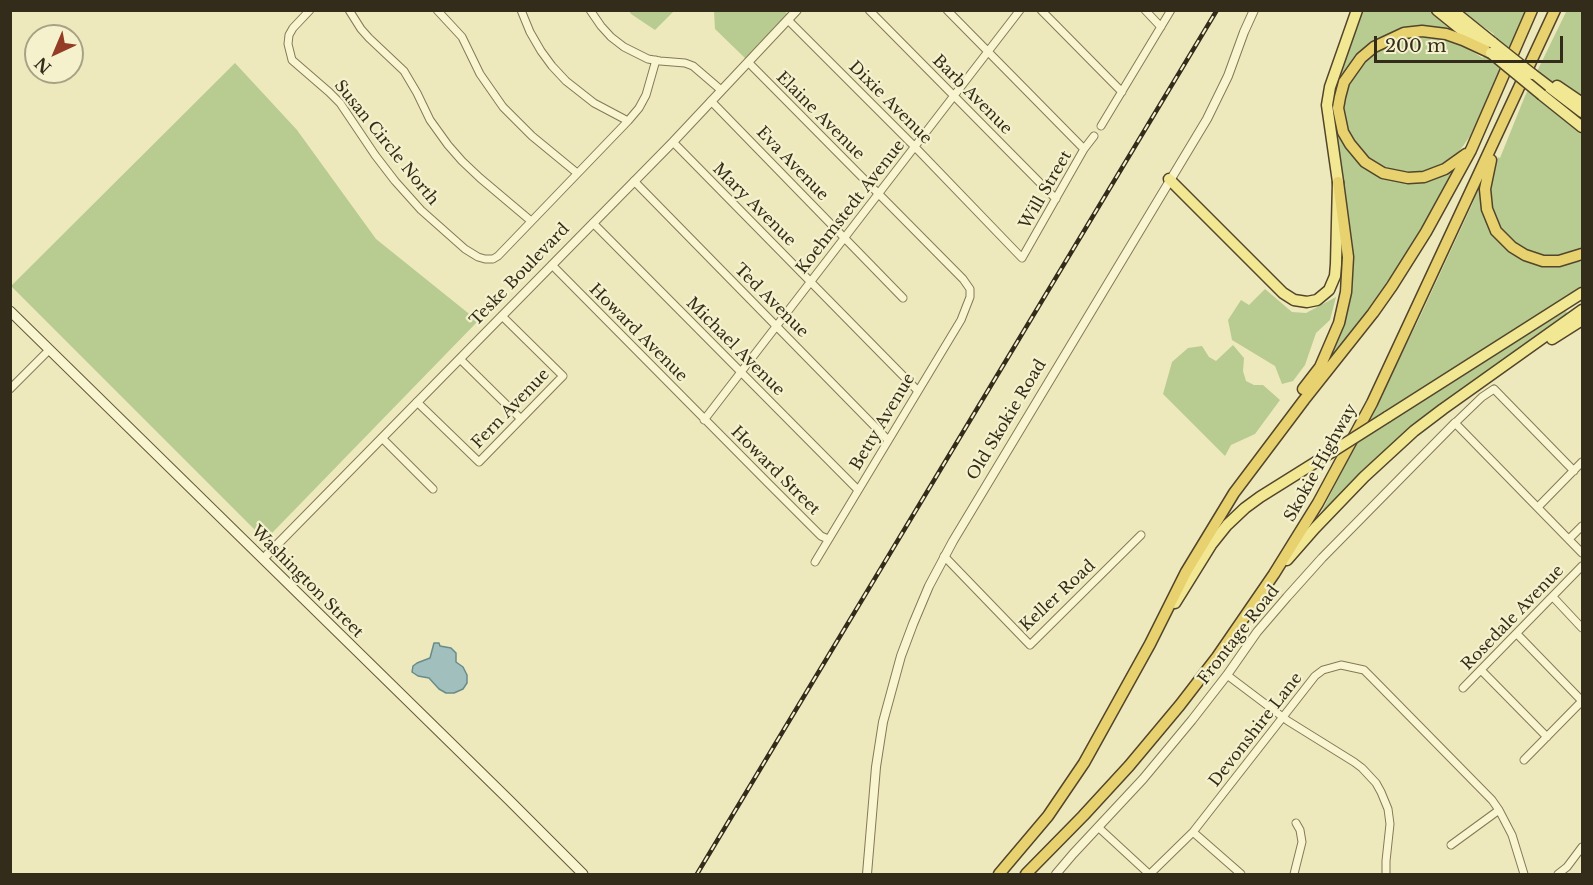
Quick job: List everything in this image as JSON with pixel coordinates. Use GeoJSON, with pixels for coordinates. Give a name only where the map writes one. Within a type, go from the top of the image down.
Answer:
{"type":"FeatureCollection","features":[{"type":"Feature","properties":{"kind":"highway"},"geometry":{"type":"LineString","coordinates":[[1234,493],[1373,313],[1434,219],[1471,150],[1532,10]]}},
{"type":"Feature","properties":{"kind":"highway","name":"Skokie Highway"},"geometry":{"type":"LineString","coordinates":[[1026,874],[1083,816],[1159,731],[1216,657],[1274,574],[1318,503],[1372,403],[1555,10]]}},
{"type":"Feature","properties":{"kind":"highway"},"geometry":{"type":"LineString","coordinates":[[1471,150],[1445,169],[1424,177],[1408,178],[1383,173],[1365,162],[1343,132],[1338,108],[1340,97],[1344,82],[1361,58],[1374,46],[1404,33],[1422,31],[1446,34],[1492,48]]}},
{"type":"Feature","properties":{"kind":"highway"},"geometry":{"type":"LineString","coordinates":[[1497,137],[1485,189],[1486,209],[1496,231],[1512,247],[1525,255],[1543,261],[1559,261],[1582,254]]}},
{"type":"Feature","properties":{"kind":"highway"},"geometry":{"type":"LineString","coordinates":[[999,874],[1048,816],[1096,742],[1150,644],[1186,572],[1259,450],[1320,367],[1339,323],[1346,292],[1348,256],[1338,182]]}},
{"type":"Feature","properties":{"kind":"highway"},"geometry":{"type":"LineString","coordinates":[[993,874],[1034,827],[1048,816]]}},
{"type":"Feature","properties":{"kind":"main road"},"geometry":{"type":"LineString","coordinates":[[1169,179],[1283,293],[1294,300],[1307,302],[1317,300],[1329,290],[1335,276],[1338,182],[1327,105],[1330,87],[1358,10]]}},
{"type":"Feature","properties":{"kind":"main road"},"geometry":{"type":"LineString","coordinates":[[1437,10],[1532,74],[1582,127]]}},
{"type":"Feature","properties":{"kind":"main road"},"geometry":{"type":"LineString","coordinates":[[1452,10],[1492,48],[1582,112]]}},
{"type":"Feature","properties":{"kind":"main road"},"geometry":{"type":"LineString","coordinates":[[1546,88],[1582,103]]}},
{"type":"Feature","properties":{"kind":"main road"},"geometry":{"type":"LineString","coordinates":[[1150,644],[1211,545],[1245,508],[1582,293]]}},
{"type":"Feature","properties":{"kind":"main road"},"geometry":{"type":"LineString","coordinates":[[1274,574],[1314,528],[1414,431],[1582,310]]}},
{"type":"Feature","properties":{"kind":"main road","name":"Washington Street"},"geometry":{"type":"LineString","coordinates":[[10,311],[583,874]]}},
{"type":"Feature","properties":{"kind":"main road"},"geometry":{"type":"LineString","coordinates":[[1500,368],[1522,358],[1582,320]]}},
{"type":"Feature","properties":{"kind":"street","name":"Susan Circle North"},"geometry":{"type":"LineString","coordinates":[[310,10],[293,28],[289,36],[288,44],[292,60],[340,103],[381,164],[422,210],[465,249],[484,259],[493,259],[498,256],[531,221]]}},
{"type":"Feature","properties":{"kind":"street"},"geometry":{"type":"LineString","coordinates":[[349,10],[369,38],[404,71],[430,120],[448,145],[474,172],[531,221],[639,108],[646,95],[656,60]]}},
{"type":"Feature","properties":{"kind":"street"},"geometry":{"type":"LineString","coordinates":[[437,10],[462,37],[480,74],[503,107],[532,136],[578,173]]}},
{"type":"Feature","properties":{"kind":"street"},"geometry":{"type":"LineString","coordinates":[[521,10],[541,51],[566,81],[594,103],[628,121]]}},
{"type":"Feature","properties":{"kind":"street"},"geometry":{"type":"LineString","coordinates":[[590,10],[611,37],[635,54],[693,66],[721,90]]}},
{"type":"Feature","properties":{"kind":"street","name":"Barb Avenue"},"geometry":{"type":"LineString","coordinates":[[870,10],[1056,199]]}},
{"type":"Feature","properties":{"kind":"street"},"geometry":{"type":"LineString","coordinates":[[946,10],[1084,149]]}},
{"type":"Feature","properties":{"kind":"street","name":"Koehmstedt Avenue"},"geometry":{"type":"LineString","coordinates":[[704,420],[1020,10]]}},
{"type":"Feature","properties":{"kind":"street"},"geometry":{"type":"LineString","coordinates":[[1041,10],[1122,92]]}},
{"type":"Feature","properties":{"kind":"street"},"geometry":{"type":"LineString","coordinates":[[1145,10],[1161,27]]}},
{"type":"Feature","properties":{"kind":"street"},"geometry":{"type":"LineString","coordinates":[[1101,126],[1171,10]]}},
{"type":"Feature","properties":{"kind":"street","name":"Old Skokie Road"},"geometry":{"type":"LineString","coordinates":[[867,874],[876,767],[883,722],[902,656],[929,586],[944,556],[1219,96],[1254,10]]}},
{"type":"Feature","properties":{"kind":"street","name":"Teske Boulevard"},"geometry":{"type":"LineString","coordinates":[[263,559],[634,182],[792,14]]}},
{"type":"Feature","properties":{"kind":"street","name":"Dixie Avenue"},"geometry":{"type":"LineString","coordinates":[[792,14],[1022,258]]}},
{"type":"Feature","properties":{"kind":"street","name":"Elaine Avenue"},"geometry":{"type":"LineString","coordinates":[[748,62],[963,279],[970,289],[970,294]]}},
{"type":"Feature","properties":{"kind":"street","name":"Eva Avenue"},"geometry":{"type":"LineString","coordinates":[[711,101],[903,298]]}},
{"type":"Feature","properties":{"kind":"street","name":"Will Street"},"geometry":{"type":"LineString","coordinates":[[1022,258],[1084,149],[1094,136]]}},
{"type":"Feature","properties":{"kind":"street","name":"Mary Avenue"},"geometry":{"type":"LineString","coordinates":[[673,141],[918,390]]}},
{"type":"Feature","properties":{"kind":"street","name":"Ted Avenue"},"geometry":{"type":"LineString","coordinates":[[634,182],[888,440]]}},
{"type":"Feature","properties":{"kind":"street","name":"Michael Avenue"},"geometry":{"type":"LineString","coordinates":[[593,223],[858,490]]}},
{"type":"Feature","properties":{"kind":"street","name":"Howard Avenue"},"geometry":{"type":"LineString","coordinates":[[552,265],[704,420]]}},
{"type":"Feature","properties":{"kind":"street","name":"Betty Avenue"},"geometry":{"type":"LineString","coordinates":[[815,562],[961,320],[970,294]]}},
{"type":"Feature","properties":{"kind":"street","name":"Fern Avenue"},"geometry":{"type":"LineString","coordinates":[[417,402],[479,462],[563,376],[502,316]]}},
{"type":"Feature","properties":{"kind":"street"},"geometry":{"type":"LineString","coordinates":[[10,389],[50,350]]}},
{"type":"Feature","properties":{"kind":"street"},"geometry":{"type":"LineString","coordinates":[[460,359],[521,419]]}},
{"type":"Feature","properties":{"kind":"street"},"geometry":{"type":"LineString","coordinates":[[1574,471],[1494,389],[1482,397],[1455,423],[1582,553]]}},
{"type":"Feature","properties":{"kind":"street","name":"Howard Street"},"geometry":{"type":"LineString","coordinates":[[704,420],[821,536],[828,539]]}},
{"type":"Feature","properties":{"kind":"street","name":"Frontage Road"},"geometry":{"type":"LineString","coordinates":[[1056,874],[1143,779],[1227,675],[1257,632],[1294,589],[1455,423]]}},
{"type":"Feature","properties":{"kind":"street"},"geometry":{"type":"LineString","coordinates":[[382,438],[433,489]]}},
{"type":"Feature","properties":{"kind":"street"},"geometry":{"type":"LineString","coordinates":[[1538,507],[1582,462]]}},
{"type":"Feature","properties":{"kind":"street"},"geometry":{"type":"LineString","coordinates":[[1569,539],[1582,526]]}},
{"type":"Feature","properties":{"kind":"street","name":"Keller Road"},"geometry":{"type":"LineString","coordinates":[[944,556],[1030,645],[1142,535]]}},
{"type":"Feature","properties":{"kind":"street","name":"Rosedale Avenue"},"geometry":{"type":"LineString","coordinates":[[1463,688],[1582,566]]}},
{"type":"Feature","properties":{"kind":"street"},"geometry":{"type":"LineString","coordinates":[[1552,597],[1582,628]]}},
{"type":"Feature","properties":{"kind":"street"},"geometry":{"type":"LineString","coordinates":[[1516,634],[1582,701],[1524,760]]}},
{"type":"Feature","properties":{"kind":"street","name":"Devonshire Lane"},"geometry":{"type":"LineString","coordinates":[[1150,874],[1193,832],[1315,676],[1323,670],[1341,665],[1364,670],[1480,787],[1499,810],[1512,835],[1524,874]]}},
{"type":"Feature","properties":{"kind":"street"},"geometry":{"type":"LineString","coordinates":[[1481,670],[1547,737]]}},
{"type":"Feature","properties":{"kind":"street"},"geometry":{"type":"LineString","coordinates":[[1227,675],[1283,717],[1354,762],[1376,783],[1388,809],[1390,824],[1386,874]]}},
{"type":"Feature","properties":{"kind":"street"},"geometry":{"type":"LineString","coordinates":[[1451,845],[1499,810]]}},
{"type":"Feature","properties":{"kind":"street"},"geometry":{"type":"LineString","coordinates":[[1293,874],[1302,842],[1296,823]]}},
{"type":"Feature","properties":{"kind":"street"},"geometry":{"type":"LineString","coordinates":[[1098,827],[1150,874]]}},
{"type":"Feature","properties":{"kind":"street"},"geometry":{"type":"LineString","coordinates":[[1193,832],[1241,874]]}},
{"type":"Feature","properties":{"kind":"street"},"geometry":{"type":"LineString","coordinates":[[1558,874],[1567,867],[1582,847]]}},
{"type":"Feature","properties":{"kind":"green space"},"geometry":{"type":"Polygon","coordinates":[[[629,11],[674,11],[655,30],[629,11]]]}},
{"type":"Feature","properties":{"kind":"green space"},"geometry":{"type":"Polygon","coordinates":[[[714,11],[784,11],[789,15],[746,59],[715,29],[714,11]]]}},
{"type":"Feature","properties":{"kind":"green space"},"geometry":{"type":"Polygon","coordinates":[[[1362,11],[1432,11],[1468,39],[1427,30],[1377,44],[1338,96],[1344,141],[1349,151],[1356,159],[1387,179],[1454,168],[1443,195],[1381,296],[1319,374],[1336,343],[1349,303],[1332,99],[1362,11]]]}},
{"type":"Feature","properties":{"kind":"green space"},"geometry":{"type":"Polygon","coordinates":[[[1460,11],[1527,11],[1470,136],[1456,156],[1435,170],[1409,176],[1373,165],[1349,137],[1343,108],[1345,94],[1352,76],[1378,50],[1414,38],[1443,38],[1460,44],[1483,58],[1494,34],[1460,11]]]}},
{"type":"Feature","properties":{"kind":"green space"},"geometry":{"type":"Polygon","coordinates":[[[1563,11],[1582,11],[1582,100],[1555,79],[1544,103],[1582,132],[1582,252],[1568,257],[1539,257],[1512,244],[1495,222],[1488,194],[1492,172],[1498,157],[1500,158],[1525,96],[1566,12],[1563,11]]]}},
{"type":"Feature","properties":{"kind":"green space"},"geometry":{"type":"Polygon","coordinates":[[[235,63],[297,130],[376,239],[478,321],[272,533],[255,530],[11,286],[235,63]]]}},
{"type":"Feature","properties":{"kind":"green space"},"geometry":{"type":"Polygon","coordinates":[[[1489,164],[1483,183],[1496,238],[1557,265],[1582,261],[1582,286],[1436,380],[1384,424],[1566,311],[1565,315],[1451,396],[1319,517],[1418,321],[1489,164]]]}},
{"type":"Feature","properties":{"kind":"green space"},"geometry":{"type":"Polygon","coordinates":[[[1265,289],[1292,312],[1306,313],[1336,297],[1330,320],[1316,333],[1305,365],[1293,381],[1282,384],[1275,366],[1232,340],[1228,320],[1241,300],[1249,305],[1265,289]]]}},
{"type":"Feature","properties":{"kind":"green space"},"geometry":{"type":"Polygon","coordinates":[[[1233,345],[1244,358],[1243,371],[1246,381],[1254,385],[1263,385],[1280,400],[1255,434],[1231,445],[1225,456],[1163,394],[1172,362],[1188,348],[1202,346],[1209,357],[1216,361],[1233,345]]]}},
{"type":"Feature","properties":{"kind":"water"},"geometry":{"type":"Polygon","coordinates":[[[434,643],[451,648],[456,653],[456,662],[463,667],[467,675],[467,683],[463,689],[454,693],[446,693],[429,678],[412,672],[413,666],[430,658],[434,643]]]}},
{"type":"Feature","properties":{"kind":"railway"},"geometry":{"type":"LineString","coordinates":[[697,874],[1217,10]]}}]}
